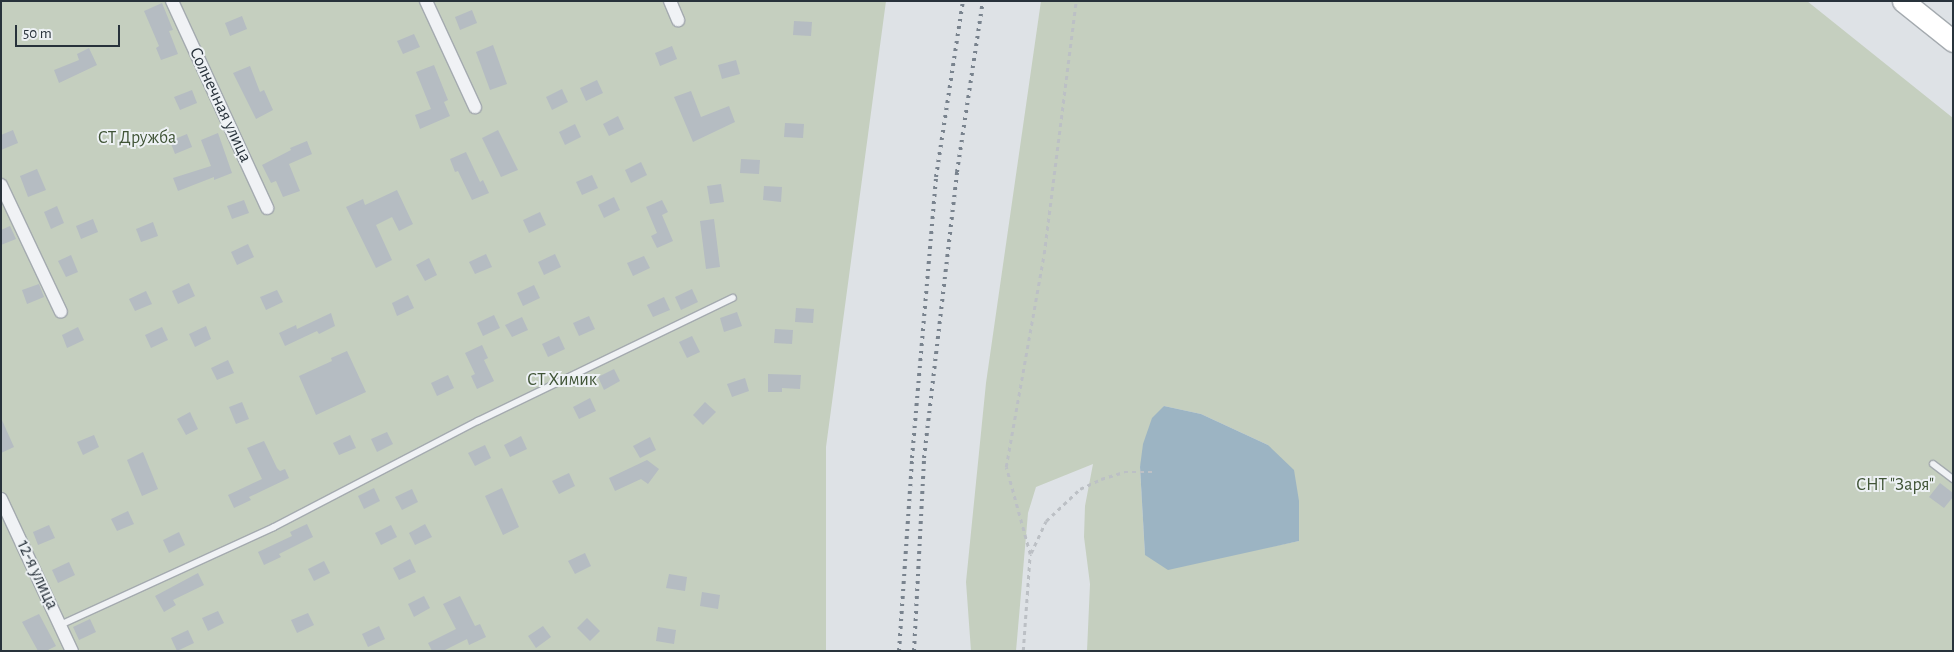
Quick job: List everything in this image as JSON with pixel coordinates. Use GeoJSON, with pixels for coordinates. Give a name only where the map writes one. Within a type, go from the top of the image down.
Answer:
{"type":"FeatureCollection","features":[{"type":"Feature","properties":{"kind":"highway"},"geometry":{"type":"LineString","coordinates":[[1903,1],[1953,40]]}},
{"type":"Feature","properties":{"kind":"street","name":"Солнечная улица"},"geometry":{"type":"LineString","coordinates":[[172,1],[267,208]]}},
{"type":"Feature","properties":{"kind":"street"},"geometry":{"type":"LineString","coordinates":[[426,1],[476,108]]}},
{"type":"Feature","properties":{"kind":"street"},"geometry":{"type":"LineString","coordinates":[[670,1],[678,20]]}},
{"type":"Feature","properties":{"kind":"street"},"geometry":{"type":"LineString","coordinates":[[1,185],[61,312]]}},
{"type":"Feature","properties":{"kind":"street","name":"12-я улица"},"geometry":{"type":"LineString","coordinates":[[1,498],[72,651]]}},
{"type":"Feature","properties":{"kind":"lane"},"geometry":{"type":"LineString","coordinates":[[60,625],[274,527],[478,421],[732,298]]}},
{"type":"Feature","properties":{"kind":"lane"},"geometry":{"type":"LineString","coordinates":[[1933,464],[1953,479]]}},
{"type":"Feature","properties":{"kind":"path"},"geometry":{"type":"LineString","coordinates":[[1023,651],[1030,554],[1006,467],[1044,254],[1076,1]]}},
{"type":"Feature","properties":{"kind":"path"},"geometry":{"type":"LineString","coordinates":[[1030,554],[1046,521],[1080,489],[1101,479],[1124,472],[1156,472]]}},
{"type":"Feature","properties":{"kind":"green space","name":"СТ Химик"},"geometry":{"type":"Polygon","coordinates":[[[1,1],[886,1],[826,447],[826,651],[1,651],[1,1]]]}},
{"type":"Feature","properties":{"kind":"green space","name":"СНТ \"Заря\""},"geometry":{"type":"Polygon","coordinates":[[[1041,1],[1807,1],[1953,118],[1953,651],[1087,651],[1090,584],[1084,537],[1085,506],[1093,464],[1036,487],[1028,513],[1016,651],[971,651],[966,582],[986,383],[1041,1]],[[1164,406],[1140,467],[1145,555],[1245,552],[1299,541],[1268,445],[1201,414],[1164,406]]]}},
{"type":"Feature","properties":{"kind":"water"},"geometry":{"type":"Polygon","coordinates":[[[1164,406],[1201,414],[1268,445],[1294,470],[1299,501],[1299,541],[1168,570],[1145,555],[1140,467],[1143,444],[1152,418],[1164,406]]]}},
{"type":"Feature","properties":{"kind":"building"},"geometry":{"type":"Polygon","coordinates":[[[162,3],[173,30],[169,31],[178,54],[161,60],[156,48],[159,46],[144,11],[162,3]]]}},
{"type":"Feature","properties":{"kind":"building"},"geometry":{"type":"Polygon","coordinates":[[[472,10],[477,23],[460,30],[455,17],[472,10]]]}},
{"type":"Feature","properties":{"kind":"building"},"geometry":{"type":"Polygon","coordinates":[[[242,16],[247,29],[230,36],[225,23],[242,16]]]}},
{"type":"Feature","properties":{"kind":"building"},"geometry":{"type":"Polygon","coordinates":[[[794,21],[812,22],[811,36],[793,35],[794,21]]]}},
{"type":"Feature","properties":{"kind":"building"},"geometry":{"type":"Polygon","coordinates":[[[414,34],[420,47],[403,54],[397,41],[414,34]]]}},
{"type":"Feature","properties":{"kind":"building"},"geometry":{"type":"Polygon","coordinates":[[[493,45],[507,84],[490,90],[476,52],[493,45]]]}},
{"type":"Feature","properties":{"kind":"building"},"geometry":{"type":"Polygon","coordinates":[[[672,46],[677,59],[660,66],[655,53],[672,46]]]}},
{"type":"Feature","properties":{"kind":"building"},"geometry":{"type":"Polygon","coordinates":[[[89,48],[97,65],[59,83],[54,70],[79,60],[77,54],[89,48]]]}},
{"type":"Feature","properties":{"kind":"building"},"geometry":{"type":"Polygon","coordinates":[[[736,60],[740,74],[722,79],[718,65],[736,60]]]}},
{"type":"Feature","properties":{"kind":"building"},"geometry":{"type":"Polygon","coordinates":[[[434,65],[448,100],[444,102],[450,116],[420,129],[415,115],[431,109],[416,72],[434,65]]]}},
{"type":"Feature","properties":{"kind":"building"},"geometry":{"type":"Polygon","coordinates":[[[250,66],[260,92],[264,90],[273,110],[256,119],[233,73],[250,66]]]}},
{"type":"Feature","properties":{"kind":"building"},"geometry":{"type":"Polygon","coordinates":[[[597,80],[603,93],[586,101],[580,88],[597,80]]]}},
{"type":"Feature","properties":{"kind":"building"},"geometry":{"type":"Polygon","coordinates":[[[562,89],[568,102],[552,110],[546,97],[562,89]]]}},
{"type":"Feature","properties":{"kind":"building"},"geometry":{"type":"Polygon","coordinates":[[[192,90],[197,103],[180,110],[174,97],[192,90]]]}},
{"type":"Feature","properties":{"kind":"building"},"geometry":{"type":"Polygon","coordinates":[[[691,91],[701,117],[729,106],[735,122],[693,142],[674,97],[691,91]]]}},
{"type":"Feature","properties":{"kind":"building"},"geometry":{"type":"Polygon","coordinates":[[[618,116],[624,129],[609,136],[603,124],[618,116]]]}},
{"type":"Feature","properties":{"kind":"building"},"geometry":{"type":"Polygon","coordinates":[[[785,123],[804,124],[803,138],[784,137],[785,123]]]}},
{"type":"Feature","properties":{"kind":"building"},"geometry":{"type":"Polygon","coordinates":[[[575,124],[581,137],[565,145],[559,132],[575,124]]]}},
{"type":"Feature","properties":{"kind":"building"},"geometry":{"type":"Polygon","coordinates":[[[13,130],[18,143],[1,150],[1,135],[13,130]]]}},
{"type":"Feature","properties":{"kind":"building"},"geometry":{"type":"Polygon","coordinates":[[[498,130],[518,170],[501,177],[482,138],[498,130]]]}},
{"type":"Feature","properties":{"kind":"building"},"geometry":{"type":"Polygon","coordinates":[[[218,133],[232,173],[214,180],[214,177],[178,191],[173,178],[211,166],[201,140],[218,133]]]}},
{"type":"Feature","properties":{"kind":"building"},"geometry":{"type":"Polygon","coordinates":[[[187,134],[192,147],[175,154],[170,141],[187,134]]]}},
{"type":"Feature","properties":{"kind":"building"},"geometry":{"type":"Polygon","coordinates":[[[307,141],[312,154],[289,164],[300,191],[283,197],[276,181],[271,183],[262,165],[291,150],[290,148],[307,141]]]}},
{"type":"Feature","properties":{"kind":"building"},"geometry":{"type":"Polygon","coordinates":[[[466,152],[480,182],[483,180],[489,193],[472,200],[458,171],[455,172],[450,159],[466,152]]]}},
{"type":"Feature","properties":{"kind":"building"},"geometry":{"type":"Polygon","coordinates":[[[741,159],[760,160],[759,174],[740,173],[741,159]]]}},
{"type":"Feature","properties":{"kind":"building"},"geometry":{"type":"Polygon","coordinates":[[[641,162],[647,175],[631,183],[625,170],[641,162]]]}},
{"type":"Feature","properties":{"kind":"building"},"geometry":{"type":"Polygon","coordinates":[[[37,169],[46,190],[28,197],[20,176],[37,169]]]}},
{"type":"Feature","properties":{"kind":"building"},"geometry":{"type":"Polygon","coordinates":[[[592,175],[598,188],[582,195],[576,182],[592,175]]]}},
{"type":"Feature","properties":{"kind":"building"},"geometry":{"type":"Polygon","coordinates":[[[721,184],[724,202],[710,204],[707,186],[721,184]]]}},
{"type":"Feature","properties":{"kind":"building"},"geometry":{"type":"Polygon","coordinates":[[[764,186],[782,187],[781,202],[763,200],[764,186]]]}},
{"type":"Feature","properties":{"kind":"building"},"geometry":{"type":"Polygon","coordinates":[[[397,190],[413,224],[399,231],[392,217],[376,225],[392,260],[376,268],[346,207],[363,199],[365,205],[397,190]]]}},
{"type":"Feature","properties":{"kind":"building"},"geometry":{"type":"Polygon","coordinates":[[[614,197],[620,210],[604,218],[598,205],[614,197]]]}},
{"type":"Feature","properties":{"kind":"building"},"geometry":{"type":"Polygon","coordinates":[[[244,200],[249,213],[232,219],[227,206],[244,200]]]}},
{"type":"Feature","properties":{"kind":"building"},"geometry":{"type":"Polygon","coordinates":[[[662,200],[668,212],[662,215],[673,241],[657,248],[651,236],[657,233],[646,207],[662,200]]]}},
{"type":"Feature","properties":{"kind":"building"},"geometry":{"type":"Polygon","coordinates":[[[57,206],[64,223],[51,229],[44,212],[57,206]]]}},
{"type":"Feature","properties":{"kind":"building"},"geometry":{"type":"Polygon","coordinates":[[[540,212],[546,225],[529,233],[523,220],[540,212]]]}},
{"type":"Feature","properties":{"kind":"building"},"geometry":{"type":"Polygon","coordinates":[[[93,219],[98,232],[81,239],[76,226],[93,219]]]}},
{"type":"Feature","properties":{"kind":"building"},"geometry":{"type":"Polygon","coordinates":[[[714,219],[720,267],[706,269],[700,221],[714,219]]]}},
{"type":"Feature","properties":{"kind":"building"},"geometry":{"type":"Polygon","coordinates":[[[153,222],[158,236],[141,242],[136,229],[153,222]]]}},
{"type":"Feature","properties":{"kind":"building"},"geometry":{"type":"Polygon","coordinates":[[[10,226],[16,239],[1,245],[1,230],[10,226]]]}},
{"type":"Feature","properties":{"kind":"building"},"geometry":{"type":"Polygon","coordinates":[[[248,244],[254,257],[237,265],[231,252],[248,244]]]}},
{"type":"Feature","properties":{"kind":"building"},"geometry":{"type":"Polygon","coordinates":[[[486,254],[492,267],[475,274],[469,262],[486,254]]]}},
{"type":"Feature","properties":{"kind":"building"},"geometry":{"type":"Polygon","coordinates":[[[555,254],[561,267],[544,275],[538,262],[555,254]]]}},
{"type":"Feature","properties":{"kind":"building"},"geometry":{"type":"Polygon","coordinates":[[[71,255],[78,272],[66,277],[58,261],[71,255]]]}},
{"type":"Feature","properties":{"kind":"building"},"geometry":{"type":"Polygon","coordinates":[[[644,256],[650,268],[633,276],[627,263],[644,256]]]}},
{"type":"Feature","properties":{"kind":"building"},"geometry":{"type":"Polygon","coordinates":[[[429,258],[437,275],[425,281],[416,265],[429,258]]]}},
{"type":"Feature","properties":{"kind":"building"},"geometry":{"type":"Polygon","coordinates":[[[189,283],[195,296],[178,304],[172,291],[189,283]]]}},
{"type":"Feature","properties":{"kind":"building"},"geometry":{"type":"Polygon","coordinates":[[[39,284],[44,297],[27,304],[22,290],[39,284]]]}},
{"type":"Feature","properties":{"kind":"building"},"geometry":{"type":"Polygon","coordinates":[[[534,285],[540,298],[523,306],[517,293],[534,285]]]}},
{"type":"Feature","properties":{"kind":"building"},"geometry":{"type":"Polygon","coordinates":[[[692,289],[698,302],[681,310],[675,297],[692,289]]]}},
{"type":"Feature","properties":{"kind":"building"},"geometry":{"type":"Polygon","coordinates":[[[277,290],[283,302],[266,310],[260,297],[277,290]]]}},
{"type":"Feature","properties":{"kind":"building"},"geometry":{"type":"Polygon","coordinates":[[[146,291],[152,304],[135,311],[129,299],[146,291]]]}},
{"type":"Feature","properties":{"kind":"building"},"geometry":{"type":"Polygon","coordinates":[[[408,295],[414,308],[397,316],[392,303],[408,295]]]}},
{"type":"Feature","properties":{"kind":"building"},"geometry":{"type":"Polygon","coordinates":[[[664,297],[670,310],[653,317],[647,305],[664,297]]]}},
{"type":"Feature","properties":{"kind":"building"},"geometry":{"type":"Polygon","coordinates":[[[796,308],[814,309],[813,323],[795,322],[796,308]]]}},
{"type":"Feature","properties":{"kind":"building"},"geometry":{"type":"Polygon","coordinates":[[[737,312],[742,326],[724,332],[720,318],[737,312]]]}},
{"type":"Feature","properties":{"kind":"building"},"geometry":{"type":"Polygon","coordinates":[[[331,313],[335,326],[319,334],[317,331],[285,346],[279,333],[296,325],[297,329],[331,313]]]}},
{"type":"Feature","properties":{"kind":"building"},"geometry":{"type":"Polygon","coordinates":[[[494,315],[500,328],[483,336],[477,323],[494,315]]]}},
{"type":"Feature","properties":{"kind":"building"},"geometry":{"type":"Polygon","coordinates":[[[589,316],[595,329],[579,336],[573,323],[589,316]]]}},
{"type":"Feature","properties":{"kind":"building"},"geometry":{"type":"Polygon","coordinates":[[[522,317],[528,330],[512,337],[505,325],[522,317]]]}},
{"type":"Feature","properties":{"kind":"building"},"geometry":{"type":"Polygon","coordinates":[[[206,326],[211,339],[195,347],[189,334],[206,326]]]}},
{"type":"Feature","properties":{"kind":"building"},"geometry":{"type":"Polygon","coordinates":[[[78,327],[84,340],[67,348],[62,335],[78,327]]]}},
{"type":"Feature","properties":{"kind":"building"},"geometry":{"type":"Polygon","coordinates":[[[162,327],[168,340],[151,348],[145,335],[162,327]]]}},
{"type":"Feature","properties":{"kind":"building"},"geometry":{"type":"Polygon","coordinates":[[[775,329],[793,330],[792,344],[774,343],[775,329]]]}},
{"type":"Feature","properties":{"kind":"building"},"geometry":{"type":"Polygon","coordinates":[[[559,336],[565,349],[548,357],[542,344],[559,336]]]}},
{"type":"Feature","properties":{"kind":"building"},"geometry":{"type":"Polygon","coordinates":[[[692,336],[700,352],[687,358],[679,342],[692,336]]]}},
{"type":"Feature","properties":{"kind":"building"},"geometry":{"type":"Polygon","coordinates":[[[482,345],[488,358],[484,360],[494,381],[477,389],[471,376],[475,374],[465,353],[482,345]]]}},
{"type":"Feature","properties":{"kind":"building"},"geometry":{"type":"Polygon","coordinates":[[[347,351],[366,392],[316,415],[299,376],[332,361],[331,358],[347,351]]]}},
{"type":"Feature","properties":{"kind":"building"},"geometry":{"type":"Polygon","coordinates":[[[228,360],[234,373],[217,380],[211,368],[228,360]]]}},
{"type":"Feature","properties":{"kind":"building"},"geometry":{"type":"Polygon","coordinates":[[[614,369],[620,381],[604,390],[598,377],[614,369]]]}},
{"type":"Feature","properties":{"kind":"building"},"geometry":{"type":"Polygon","coordinates":[[[768,374],[801,375],[800,389],[782,388],[782,392],[768,392],[768,374]]]}},
{"type":"Feature","properties":{"kind":"building"},"geometry":{"type":"Polygon","coordinates":[[[448,375],[454,388],[437,396],[431,383],[448,375]]]}},
{"type":"Feature","properties":{"kind":"building"},"geometry":{"type":"Polygon","coordinates":[[[745,378],[749,391],[732,397],[727,384],[745,378]]]}},
{"type":"Feature","properties":{"kind":"building"},"geometry":{"type":"Polygon","coordinates":[[[590,398],[596,411],[579,419],[573,407],[590,398]]]}},
{"type":"Feature","properties":{"kind":"building"},"geometry":{"type":"Polygon","coordinates":[[[242,402],[249,419],[236,424],[229,407],[242,402]]]}},
{"type":"Feature","properties":{"kind":"building"},"geometry":{"type":"Polygon","coordinates":[[[705,402],[716,412],[703,425],[693,415],[705,402]]]}},
{"type":"Feature","properties":{"kind":"building"},"geometry":{"type":"Polygon","coordinates":[[[190,412],[198,429],[186,435],[177,419],[190,412]]]}},
{"type":"Feature","properties":{"kind":"building"},"geometry":{"type":"Polygon","coordinates":[[[1,418],[14,447],[1,453],[1,418]]]}},
{"type":"Feature","properties":{"kind":"building"},"geometry":{"type":"Polygon","coordinates":[[[387,432],[393,444],[377,452],[371,439],[387,432]]]}},
{"type":"Feature","properties":{"kind":"building"},"geometry":{"type":"Polygon","coordinates":[[[94,435],[99,447],[83,455],[77,442],[94,435]]]}},
{"type":"Feature","properties":{"kind":"building"},"geometry":{"type":"Polygon","coordinates":[[[350,435],[356,448],[339,455],[333,443],[350,435]]]}},
{"type":"Feature","properties":{"kind":"building"},"geometry":{"type":"Polygon","coordinates":[[[521,436],[527,449],[510,457],[504,445],[521,436]]]}},
{"type":"Feature","properties":{"kind":"building"},"geometry":{"type":"Polygon","coordinates":[[[650,437],[656,450],[640,458],[633,446],[650,437]]]}},
{"type":"Feature","properties":{"kind":"building"},"geometry":{"type":"Polygon","coordinates":[[[264,441],[277,468],[280,471],[285,469],[289,478],[249,497],[251,500],[234,508],[228,495],[262,479],[247,448],[264,441]]]}},
{"type":"Feature","properties":{"kind":"building"},"geometry":{"type":"Polygon","coordinates":[[[485,445],[491,458],[475,466],[468,453],[485,445]]]}},
{"type":"Feature","properties":{"kind":"building"},"geometry":{"type":"Polygon","coordinates":[[[143,452],[158,489],[142,496],[127,460],[143,452]]]}},
{"type":"Feature","properties":{"kind":"building"},"geometry":{"type":"Polygon","coordinates":[[[647,460],[659,469],[648,484],[641,479],[615,491],[609,478],[647,460]]]}},
{"type":"Feature","properties":{"kind":"building"},"geometry":{"type":"Polygon","coordinates":[[[569,473],[575,486],[559,494],[552,481],[569,473]]]}},
{"type":"Feature","properties":{"kind":"building"},"geometry":{"type":"Polygon","coordinates":[[[1940,483],[1953,493],[1953,497],[1944,508],[1929,497],[1940,483]]]}},
{"type":"Feature","properties":{"kind":"building"},"geometry":{"type":"Polygon","coordinates":[[[374,488],[380,501],[364,509],[358,496],[374,488]]]}},
{"type":"Feature","properties":{"kind":"building"},"geometry":{"type":"Polygon","coordinates":[[[502,488],[519,527],[503,535],[485,496],[502,488]]]}},
{"type":"Feature","properties":{"kind":"building"},"geometry":{"type":"Polygon","coordinates":[[[412,489],[418,502],[402,510],[395,497],[412,489]]]}},
{"type":"Feature","properties":{"kind":"building"},"geometry":{"type":"Polygon","coordinates":[[[128,511],[134,524],[117,531],[111,519],[128,511]]]}},
{"type":"Feature","properties":{"kind":"building"},"geometry":{"type":"Polygon","coordinates":[[[307,524],[313,537],[279,554],[281,557],[264,565],[258,552],[292,536],[290,532],[307,524]]]}},
{"type":"Feature","properties":{"kind":"building"},"geometry":{"type":"Polygon","coordinates":[[[425,524],[432,537],[415,545],[409,533],[425,524]]]}},
{"type":"Feature","properties":{"kind":"building"},"geometry":{"type":"Polygon","coordinates":[[[49,525],[55,538],[38,545],[33,532],[49,525]]]}},
{"type":"Feature","properties":{"kind":"building"},"geometry":{"type":"Polygon","coordinates":[[[391,525],[397,537],[381,545],[375,533],[391,525]]]}},
{"type":"Feature","properties":{"kind":"building"},"geometry":{"type":"Polygon","coordinates":[[[179,532],[185,545],[169,553],[163,540],[179,532]]]}},
{"type":"Feature","properties":{"kind":"building"},"geometry":{"type":"Polygon","coordinates":[[[585,553],[591,566],[575,574],[568,561],[585,553]]]}},
{"type":"Feature","properties":{"kind":"building"},"geometry":{"type":"Polygon","coordinates":[[[410,559],[416,572],[399,580],[393,568],[410,559]]]}},
{"type":"Feature","properties":{"kind":"building"},"geometry":{"type":"Polygon","coordinates":[[[324,561],[330,573],[314,581],[308,569],[324,561]]]}},
{"type":"Feature","properties":{"kind":"building"},"geometry":{"type":"Polygon","coordinates":[[[69,562],[75,575],[58,583],[52,570],[69,562]]]}},
{"type":"Feature","properties":{"kind":"building"},"geometry":{"type":"Polygon","coordinates":[[[198,573],[204,585],[173,600],[176,605],[164,612],[155,596],[198,573]]]}},
{"type":"Feature","properties":{"kind":"building"},"geometry":{"type":"Polygon","coordinates":[[[669,574],[687,577],[685,591],[666,588],[669,574]]]}},
{"type":"Feature","properties":{"kind":"building"},"geometry":{"type":"Polygon","coordinates":[[[702,592],[720,595],[718,609],[700,606],[702,592]]]}},
{"type":"Feature","properties":{"kind":"building"},"geometry":{"type":"Polygon","coordinates":[[[424,596],[430,608],[414,617],[408,604],[424,596]]]}},
{"type":"Feature","properties":{"kind":"building"},"geometry":{"type":"Polygon","coordinates":[[[460,596],[475,626],[480,624],[486,637],[469,645],[467,639],[443,651],[432,651],[428,643],[456,629],[443,604],[460,596]]]}},
{"type":"Feature","properties":{"kind":"building"},"geometry":{"type":"Polygon","coordinates":[[[218,611],[224,623],[208,631],[202,618],[218,611]]]}},
{"type":"Feature","properties":{"kind":"building"},"geometry":{"type":"Polygon","coordinates":[[[308,613],[314,625],[297,633],[291,620],[308,613]]]}},
{"type":"Feature","properties":{"kind":"building"},"geometry":{"type":"Polygon","coordinates":[[[39,614],[56,646],[46,651],[38,651],[22,622],[39,614]]]}},
{"type":"Feature","properties":{"kind":"building"},"geometry":{"type":"Polygon","coordinates":[[[587,618],[600,631],[590,641],[577,628],[587,618]]]}},
{"type":"Feature","properties":{"kind":"building"},"geometry":{"type":"Polygon","coordinates":[[[90,619],[96,632],[79,640],[73,627],[90,619]]]}},
{"type":"Feature","properties":{"kind":"building"},"geometry":{"type":"Polygon","coordinates":[[[379,626],[385,639],[368,647],[362,634],[379,626]]]}},
{"type":"Feature","properties":{"kind":"building"},"geometry":{"type":"Polygon","coordinates":[[[543,626],[551,637],[536,648],[528,636],[543,626]]]}},
{"type":"Feature","properties":{"kind":"building"},"geometry":{"type":"Polygon","coordinates":[[[658,627],[676,630],[674,644],[656,641],[658,627]]]}},
{"type":"Feature","properties":{"kind":"building"},"geometry":{"type":"Polygon","coordinates":[[[188,630],[194,643],[177,651],[171,638],[188,630]]]}},
{"type":"Feature","properties":{"kind":"railway"},"geometry":{"type":"LineString","coordinates":[[899,651],[912,458],[936,177],[963,1]]}},
{"type":"Feature","properties":{"kind":"railway"},"geometry":{"type":"LineString","coordinates":[[914,651],[924,458],[957,172],[983,1]]}},
{"type":"Feature","properties":{"kind":"park label","name":"СТ Дружба"},"geometry":{"type":"Point","coordinates":[137,138]}}]}
